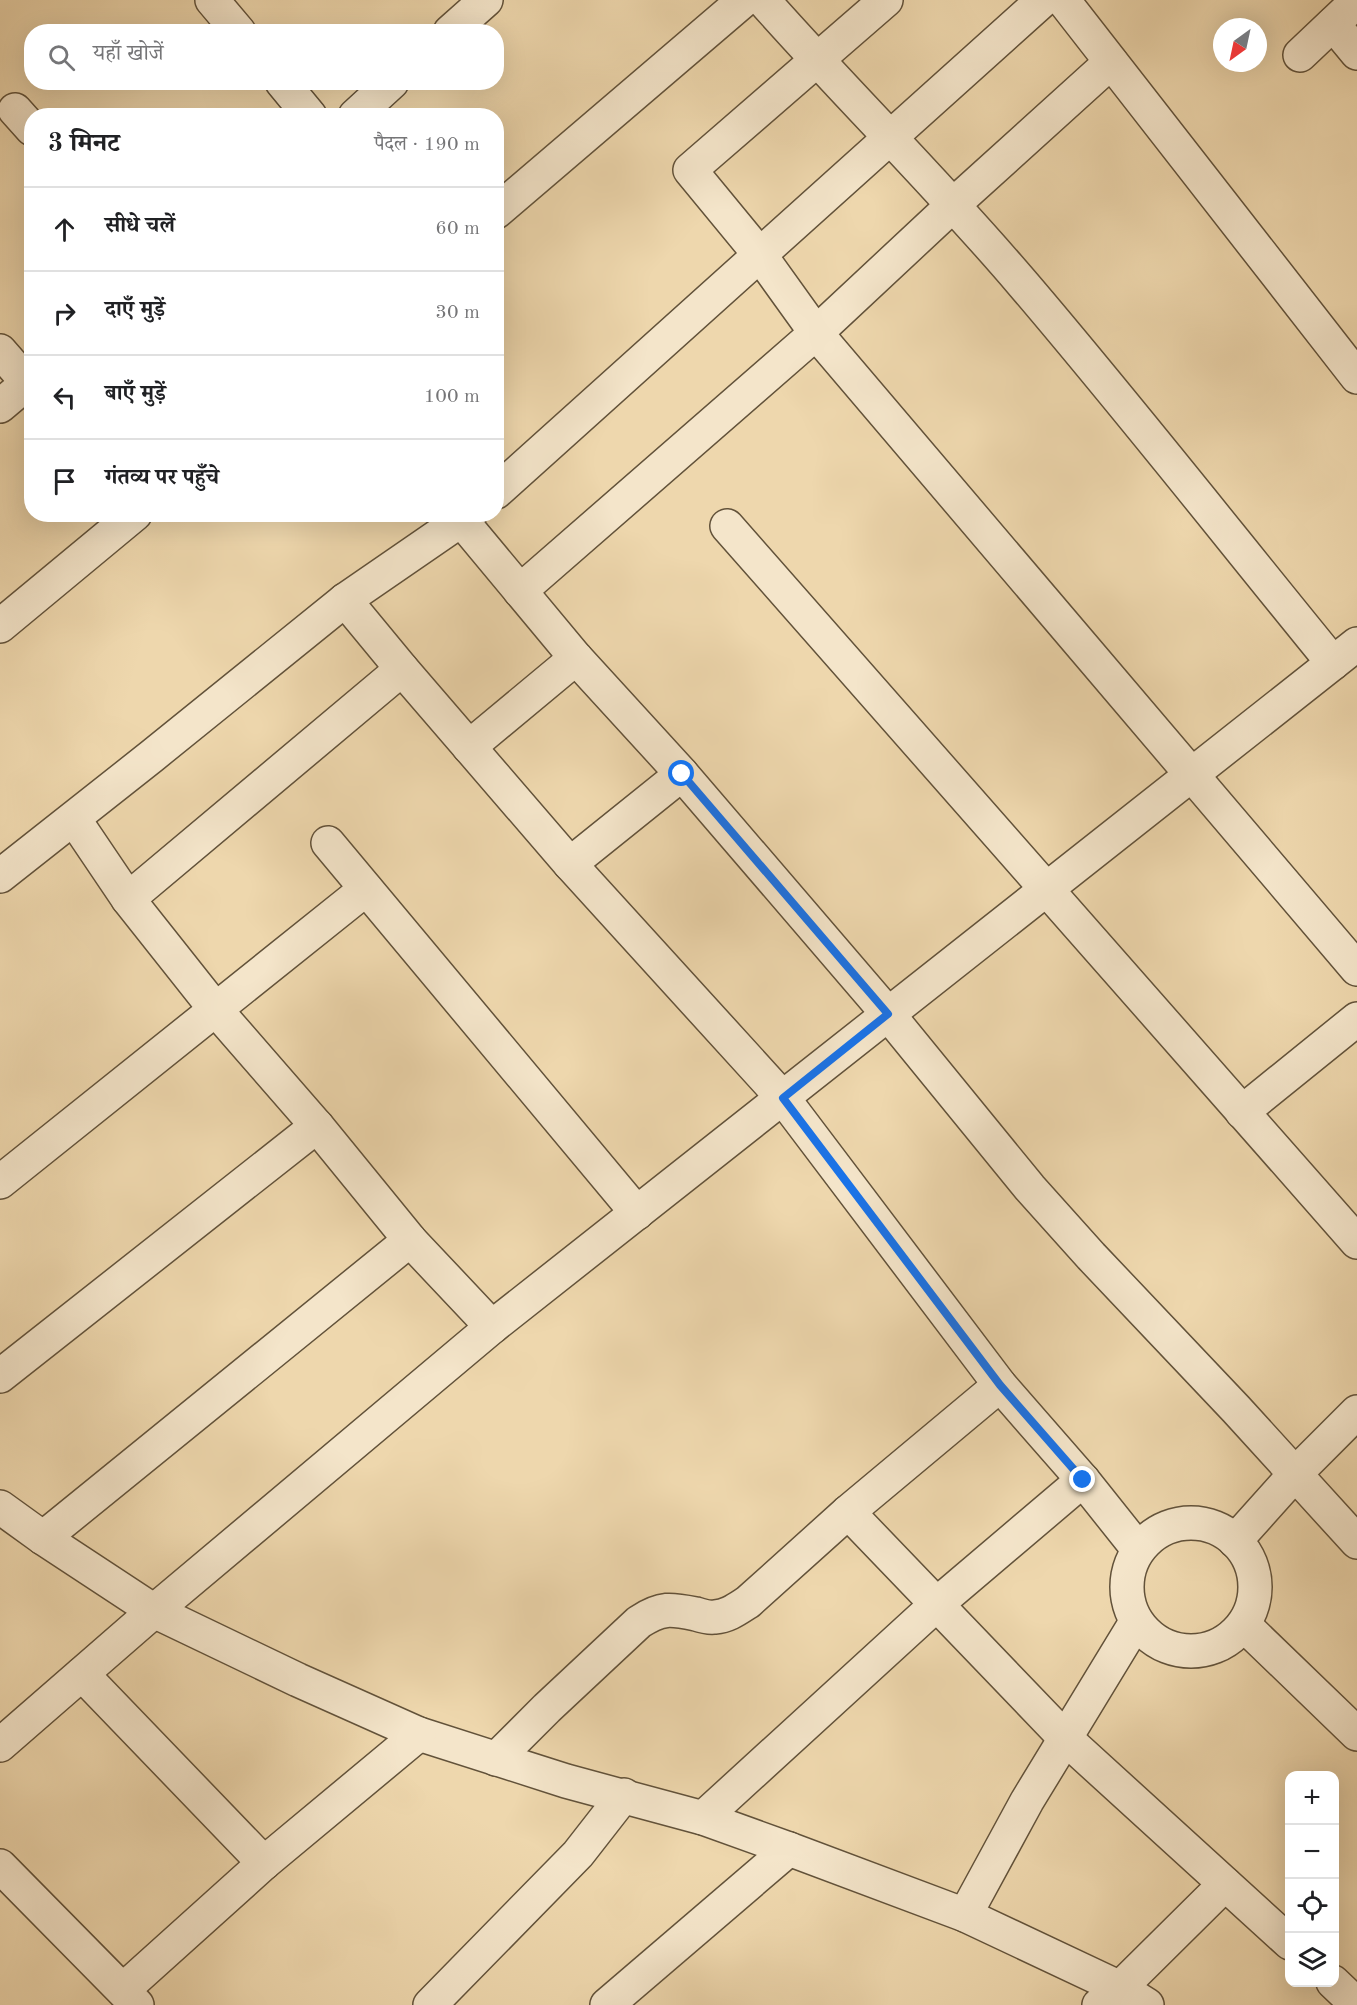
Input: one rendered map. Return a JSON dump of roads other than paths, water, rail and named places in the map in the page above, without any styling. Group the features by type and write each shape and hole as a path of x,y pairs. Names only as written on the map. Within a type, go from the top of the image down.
{"street":[{"path":"212,0 232,24"},
{"path":"459,24 486,0"},
{"path":"504,205 744,0"},
{"path":"0,1744 154,1611 492,1327 1345,654 953,205 815,60 763,0"},
{"path":"886,0 690,170 760,255 816,333 1357,969"},
{"path":"504,485 1043,0"},
{"path":"1063,0 1357,377"},
{"path":"1300,55 1357,2"},
{"path":"1334,24 1357,53"},
{"path":"520,591 816,333 1111,62"},
{"path":"289,90 303,108"},
{"path":"364,108 383,90"},
{"path":"0,351 24,376"},
{"path":"0,406 24,385"},
{"path":"0,626 125,522"},
{"path":"0,876 345,600 460,522"},
{"path":"469,522 520,591 576,658 682,774 888,1014 1090,1257 1357,1542"},
{"path":"727,526 1357,1242"},
{"path":"345,600 570,864 783,1098 1000,1385 1083,1480 1138,1549"},
{"path":"469,747 576,658"},
{"path":"128,899 402,669"},
{"path":"570,864 682,774"},
{"path":"74,819 128,899 216,1010 317,1126 410,1240 492,1327"},
{"path":"328,843 637,1213"},
{"path":"0,1182 366,889"},
{"path":"1242,1112 1357,1019"},
{"path":"0,1376 317,1126"},
{"path":"42,1538 410,1240"},
{"path":"496,1759 639,1622 664,1610 678,1610 712,1618 730,1614 748,1602 848,1512 1000,1385"},
{"path":"1235,1541 1295,1474 1357,1412"},
{"path":"703,1818 937,1604 1083,1480"},
{"path":"0,1507 42,1538 154,1611 298,1680 419,1734 566,1781 703,1818 789,1848 965,1915 1122,1999 1225,1884"},
{"path":"848,1512 1065,1738 1285,1938"},
{"path":"1180,1523 1205,1524 1228,1534 1246,1553 1255,1577 1255,1602 1244,1625 1226,1643 1202,1652 1177,1651 1153,1640 1136,1622 1127,1598 1127,1573 1138,1549 1156,1532 1180,1523"},
{"path":"965,1915 1027,1801 1136,1622"},
{"path":"1244,1625 1357,1734"},
{"path":"82,1674 264,1863"},
{"path":"0,1866 130,1997 264,1863 419,1734"},
{"path":"430,2005 578,1854 624,1795"},
{"path":"607,2005 789,1848"}]}
